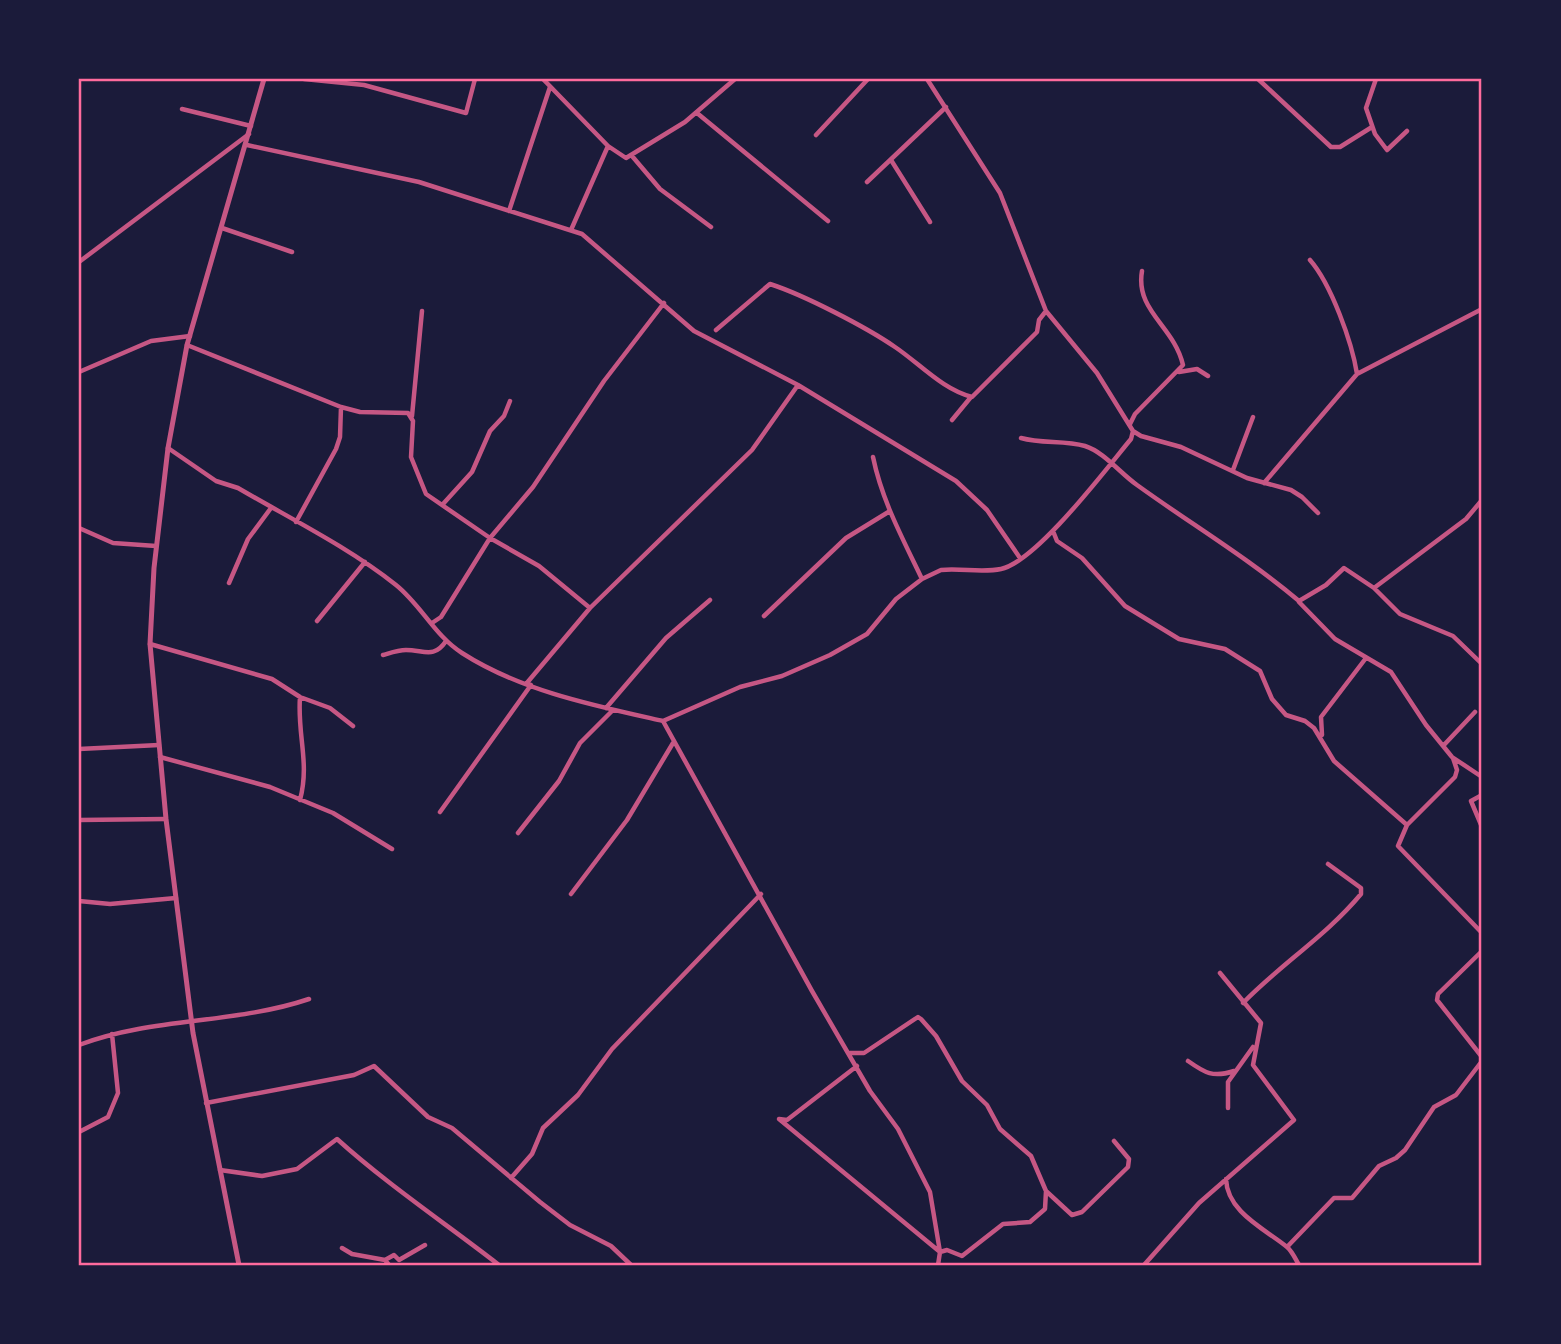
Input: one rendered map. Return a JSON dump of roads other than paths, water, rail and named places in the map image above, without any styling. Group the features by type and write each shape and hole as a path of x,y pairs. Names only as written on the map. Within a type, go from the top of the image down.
{"street":[{"path":"239,1265 205,1103 192,1020 166,819 150,644 156,546 168,447 187,345 264,79"},
{"path":"304,79 364,85 466,113 475,79"},
{"path":"364,85 366,79"},
{"path":"543,79 608,146 626,158 697,113 735,79"},
{"path":"816,135 867,79"},
{"path":"927,79 1010,213 1046,312 1097,373 1133,431 1141,436 1181,447 1198,457 1297,494 1318,513"},
{"path":"1258,79 1331,148 1340,147 1372,127"},
{"path":"1376,79 1366,108 1372,127 1387,150 1407,131"},
{"path":"509,211 550,87"},
{"path":"867,182 946,107"},
{"path":"182,109 252,126"},
{"path":"697,113 828,221"},
{"path":"79,261 250,134"},
{"path":"247,145 419,182 582,234 694,331 798,385 956,481 987,510 1020,558"},
{"path":"570,229 608,146"},
{"path":"632,156 660,190 711,227"},
{"path":"891,160 930,222"},
{"path":"222,228 292,253"},
{"path":"1310,260 1318,270 1345,329 1357,374"},
{"path":"1130,425 1135,414 1183,365 1171,334 1144,302 1142,271"},
{"path":"716,330 770,284 792,291 884,340 941,381 972,397"},
{"path":"432,623 441,617 490,538 533,487 604,381 664,303"},
{"path":"1264,483 1357,374 1482,309"},
{"path":"422,312 412,417 414,467 426,494 443,503 490,538 539,566 590,608"},
{"path":"952,420 1037,332 1039,320 1046,312"},
{"path":"79,372 150,341 190,335"},
{"path":"187,345 214,353 249,371 341,407 360,412 408,413 412,417"},
{"path":"1178,372 1197,369 1208,376"},
{"path":"440,811 529,685 590,608 752,450 798,385"},
{"path":"443,503 472,472 490,431 501,421 510,401"},
{"path":"296,522 336,449 340,438 341,407"},
{"path":"1233,470 1253,417"},
{"path":"168,447 216,481 238,488 365,562 408,595 446,641 475,661 529,685 663,722 740,687 782,676 867,634 896,599 922,579 941,570 999,569 1020,558 1053,531 1131,439 1133,431"},
{"path":"1131,439 1141,436"},
{"path":"1021,438 1038,443 1083,445 1096,451 1110,465 1260,569 1299,601 1335,639 1391,672 1407,692 1426,725 1452,757 1457,769 1455,777 1408,825 1398,846 1482,933"},
{"path":"873,457 877,480 922,579"},
{"path":"1374,588 1466,519 1482,500"},
{"path":"229,583 248,540 271,508"},
{"path":"764,616 846,538 890,511"},
{"path":"79,528 113,542 156,546"},
{"path":"1053,531 1057,541 1082,558 1125,606 1179,639 1206,642 1246,660 1260,671 1272,699 1286,715 1305,721 1323,739 1334,761 1408,825"},
{"path":"317,621 365,562"},
{"path":"1299,601 1326,585 1344,568 1374,588 1409,619 1453,636 1482,664"},
{"path":"606,708 666,638 710,600"},
{"path":"383,655 404,650 432,654 439,651 446,641"},
{"path":"150,644 219,661 272,679 300,697 330,708 353,726"},
{"path":"1323,739 1321,717 1366,657"},
{"path":"300,697 300,740 306,769 300,800"},
{"path":"518,833 559,781 580,743 613,710"},
{"path":"1443,746 1475,712"},
{"path":"663,722 761,894 793,959 898,1129 930,1192 940,1252 938,1265"},
{"path":"570,894 627,820 674,743"},
{"path":"79,749 159,745"},
{"path":"160,757 226,773 334,813 392,849"},
{"path":"1452,757 1482,777"},
{"path":"1482,795 1471,801 1482,827"},
{"path":"79,820 166,819"},
{"path":"1243,1003 1269,976 1315,942 1361,894 1361,888 1353,879 1328,863"},
{"path":"511,1178 532,1154 544,1128 578,1096 612,1049 761,894"},
{"path":"79,901 110,904 176,898"},
{"path":"1287,1247 1334,1198 1352,1198 1379,1166 1405,1150 1434,1107 1456,1095 1482,1059 1437,1000 1438,994 1482,951"},
{"path":"1144,1265 1199,1203 1294,1120 1256,1074 1252,1065 1261,1023 1220,973"},
{"path":"79,1045 112,1034 287,1006 309,999"},
{"path":"850,1053 864,1053 918,1017 921,1019 936,1036 962,1081 987,1105 1000,1129 1031,1156 1046,1191 1072,1214 1082,1212 1128,1167 1129,1159 1114,1141"},
{"path":"79,1132 108,1116 118,1093 112,1034"},
{"path":"1228,1108 1228,1082 1254,1046"},
{"path":"1188,1060 1206,1074 1217,1077 1236,1070"},
{"path":"205,1103 354,1075 374,1066 428,1117 469,1141 570,1225 611,1246 631,1265"},
{"path":"857,1066 787,1120 779,1119 940,1252"},
{"path":"218,1170 262,1175 297,1169 337,1139 365,1165 400,1188 432,1217 470,1240 499,1265"},
{"path":"1226,1179 1226,1191 1247,1218 1287,1247 1299,1265"},
{"path":"940,1252 947,1250 962,1256 1003,1224 1030,1222 1045,1209 1046,1191"},
{"path":"395,1265 425,1245"},
{"path":"342,1248 352,1254 385,1260 394,1255 399,1260"},
{"path":"385,1260 389,1265"}]}
